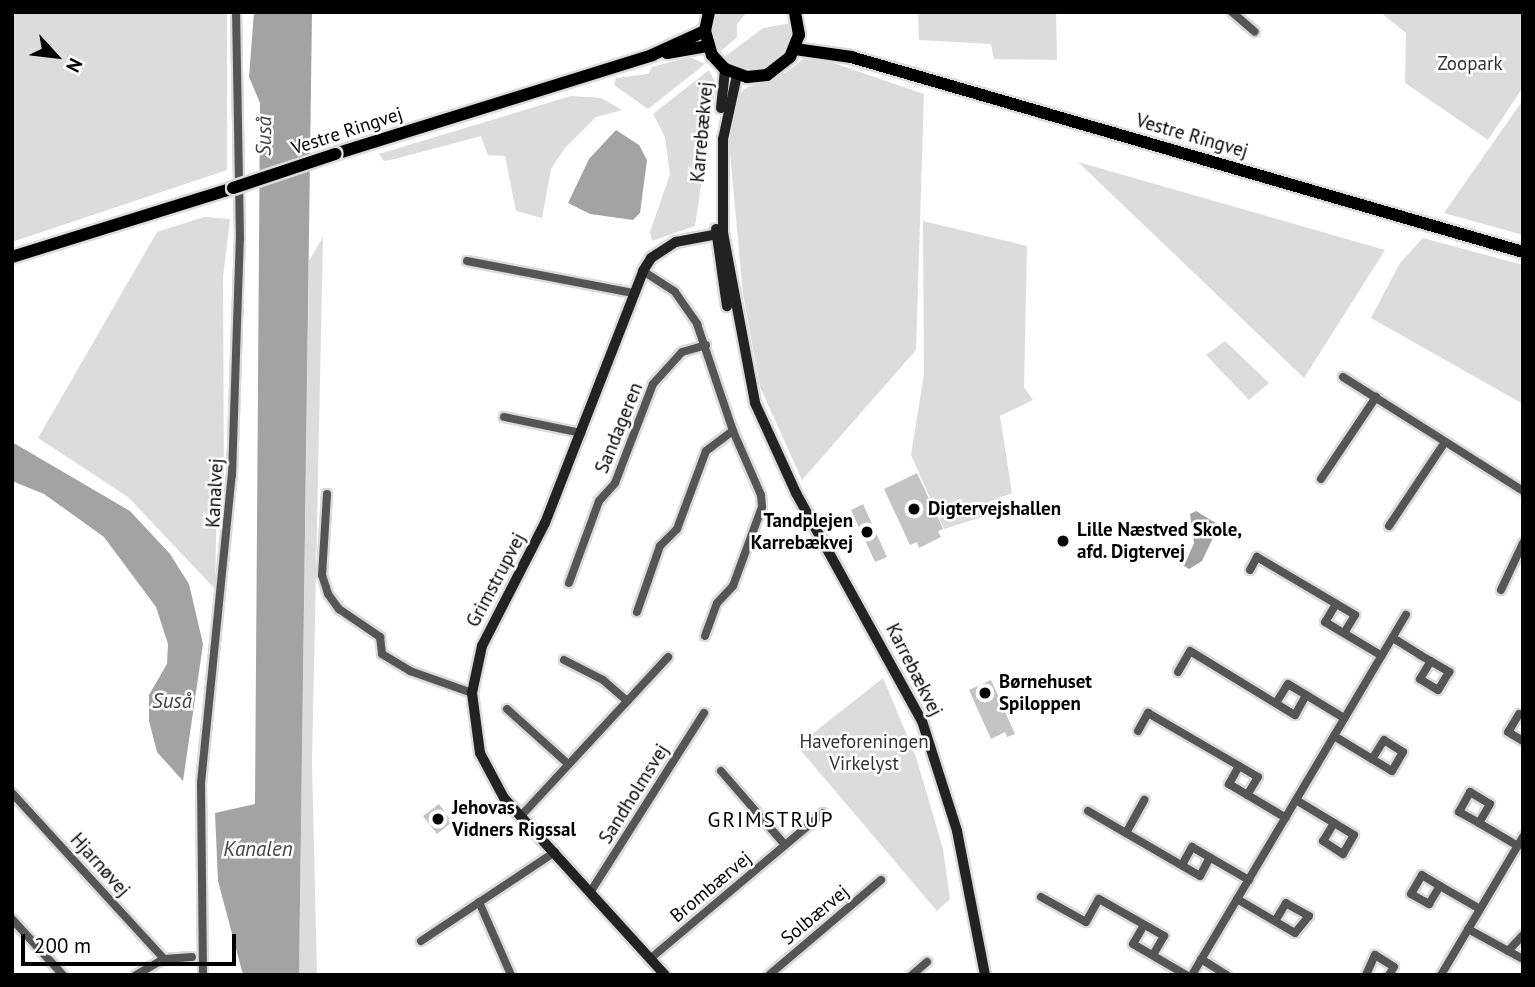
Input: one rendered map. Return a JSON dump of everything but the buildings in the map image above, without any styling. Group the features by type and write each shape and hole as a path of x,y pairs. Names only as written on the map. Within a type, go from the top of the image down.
{"main road":[{"path":"709,12 705,31 708,46 731,72 767,75 795,49 799,34 795,12"},
{"name":"Vestre Ringvej","path":"12,257 652,55 705,31"},
{"name":"Vestre Ringvej","path":"799,34 851,57 1523,251"},
{"name":"Vestre Ringvej","path":"652,55 708,46"},
{"name":"Vestre Ringvej","path":"795,49 851,57"}],"street":[{"name":"Kanalvej","path":"202,975 201,783 232,475 240,239 236,12"},
{"path":"1232,12 1255,32"},
{"name":"Karrebækvej","path":"731,72 719,233 736,347 755,403 796,493 922,722 957,831 985,975"},
{"name":"Karrebækvej","path":"719,233 755,403"},
{"name":"Grimstrupvej","path":"665,975 591,891 520,817 480,753 472,693 482,646 545,523 643,271 662,249 719,233"},
{"path":"467,261 633,293"},
{"path":"643,271 682,300 706,345 733,431 762,507 733,586 717,603 705,636"},
{"name":"Sandageren","path":"569,583 599,501 615,483 653,384 682,352 706,345"},
{"path":"1343,377 1523,491"},
{"path":"1321,479 1376,397"},
{"path":"504,417 581,433"},
{"path":"637,612 660,546 677,529 706,451 733,431"},
{"path":"1389,526 1446,442"},
{"path":"327,494 322,575 328,594 339,609 380,637 382,654 410,671 472,693"},
{"path":"1501,590 1523,543"},
{"path":"1250,570 1258,557 1355,615 1345,633"},
{"path":"1336,604 1325,622 1382,656"},
{"path":"1192,975 1406,615"},
{"path":"1392,638 1431,661"},
{"path":"1178,672 1190,651 1295,715 1306,695"},
{"path":"520,817 668,657"},
{"path":"564,660 603,680 627,701"},
{"path":"1276,703 1288,684 1345,718"},
{"path":"507,709 568,764"},
{"name":"Sandholmsvej","path":"591,891 704,713"},
{"path":"1138,732 1149,713 1258,777 1247,795"},
{"path":"1523,716 1519,714 1508,732 1523,741"},
{"path":"1334,736 1372,759"},
{"path":"1239,766 1228,784 1286,818"},
{"path":"721,771 785,845"},
{"name":"Hjarnøvej","path":"12,793 164,958"},
{"path":"1126,833 1144,800"},
{"path":"1296,800 1334,823"},
{"path":"1088,811 1200,876 1210,857"},
{"name":"Brombærvej","path":"651,958 823,813"},
{"path":"1479,823 1518,846"},
{"path":"1441,975 1523,837"},
{"path":"1182,865 1192,847 1249,880"},
{"path":"421,941 555,852"},
{"name":"Solbærvej","path":"769,975 881,880"},
{"path":"1440,886 1480,909"},
{"path":"1041,897 1086,922 1099,899 1164,936 1153,955"},
{"path":"1237,899 1275,921"},
{"path":"479,902 511,975"},
{"path":"12,919 63,975"},
{"path":"1144,925 1133,944 1186,975"},
{"path":"1468,929 1523,959"},
{"path":"1507,951 1523,935"},
{"path":"1366,975 1375,955 1394,967 1389,975"},
{"path":"136,975 164,958 192,957"},
{"path":"1201,960 1227,975"},
{"path":"912,975 927,962"}],"green space":[{"path":"12,12 227,12 227,170 12,242"},
{"path":"716,12 747,12 737,24 737,37 719,53 712,34"},
{"path":"918,12 1056,12 1057,60 994,59 991,44 919,40"},
{"name":"Zoopark","path":"1380,12 1523,12 1523,87 1488,140 1405,83 1406,33"},
{"path":"791,23 788,51 767,68 747,71 723,58 763,28"},
{"path":"690,57 705,64 648,109 614,85 616,78 648,74 652,67"},
{"path":"816,57 924,94 916,350 802,480 760,387 743,295 729,142 734,104 744,89 787,72 803,59"},
{"path":"709,70 716,84 695,226 652,241 650,232 670,174 665,137 653,114"},
{"path":"571,96 601,98 622,110 596,117 564,149 551,169 542,218 516,211 505,156 488,155 481,136 384,161 379,154"},
{"path":"1523,100 1523,235 1444,213"},
{"path":"1078,162 1385,250 1304,378"},
{"path":"204,217 230,219 223,277 224,492 217,492 215,589 128,497 38,438 157,232"},
{"path":"923,221 1027,246 1024,387 1033,400 1000,416 1012,493 986,503 982,517 944,529 911,455 924,374"},
{"path":"323,237 312,763 317,975 299,975 309,261"},
{"path":"1423,238 1523,265 1523,404 1371,318 1400,263"},
{"path":"1225,341 1269,383 1249,400 1206,355"},
{"name":"Haveforeningen Virkelyst","path":"883,678 916,757 943,849 950,899 937,911 797,746"}],"water":[{"name":"Kanalen","path":"254,12 312,12 299,975 243,975 218,881 215,813 255,804 260,103 249,77"},
{"path":"616,130 639,145 647,160 640,213 633,220 590,214 568,203 589,159"},
{"name":"Suså","path":"12,442 130,511 170,554 189,584 203,644 183,781 157,752 149,721 149,695 167,664 168,644 156,607 104,537 44,494 12,481"},
{"path":"1196,511 1219,525 1202,561 1189,569 1184,566 1194,543 1190,514"}],"place":[{"name":"Digtervejshallen","path":"914,509"},
{"name":"Tandplejen Karrebækvej","path":"867,532"},
{"name":"Lille Næstved Skole, afd. Digtervej","path":"1063,541"},
{"name":"Børnehuset Spiloppen","path":"985,693"},
{"name":"Jehovas Vidners Rigssal","path":"438,819"}],"district":[{"name":"GRIMSTRUP","path":"771,820"}]}
